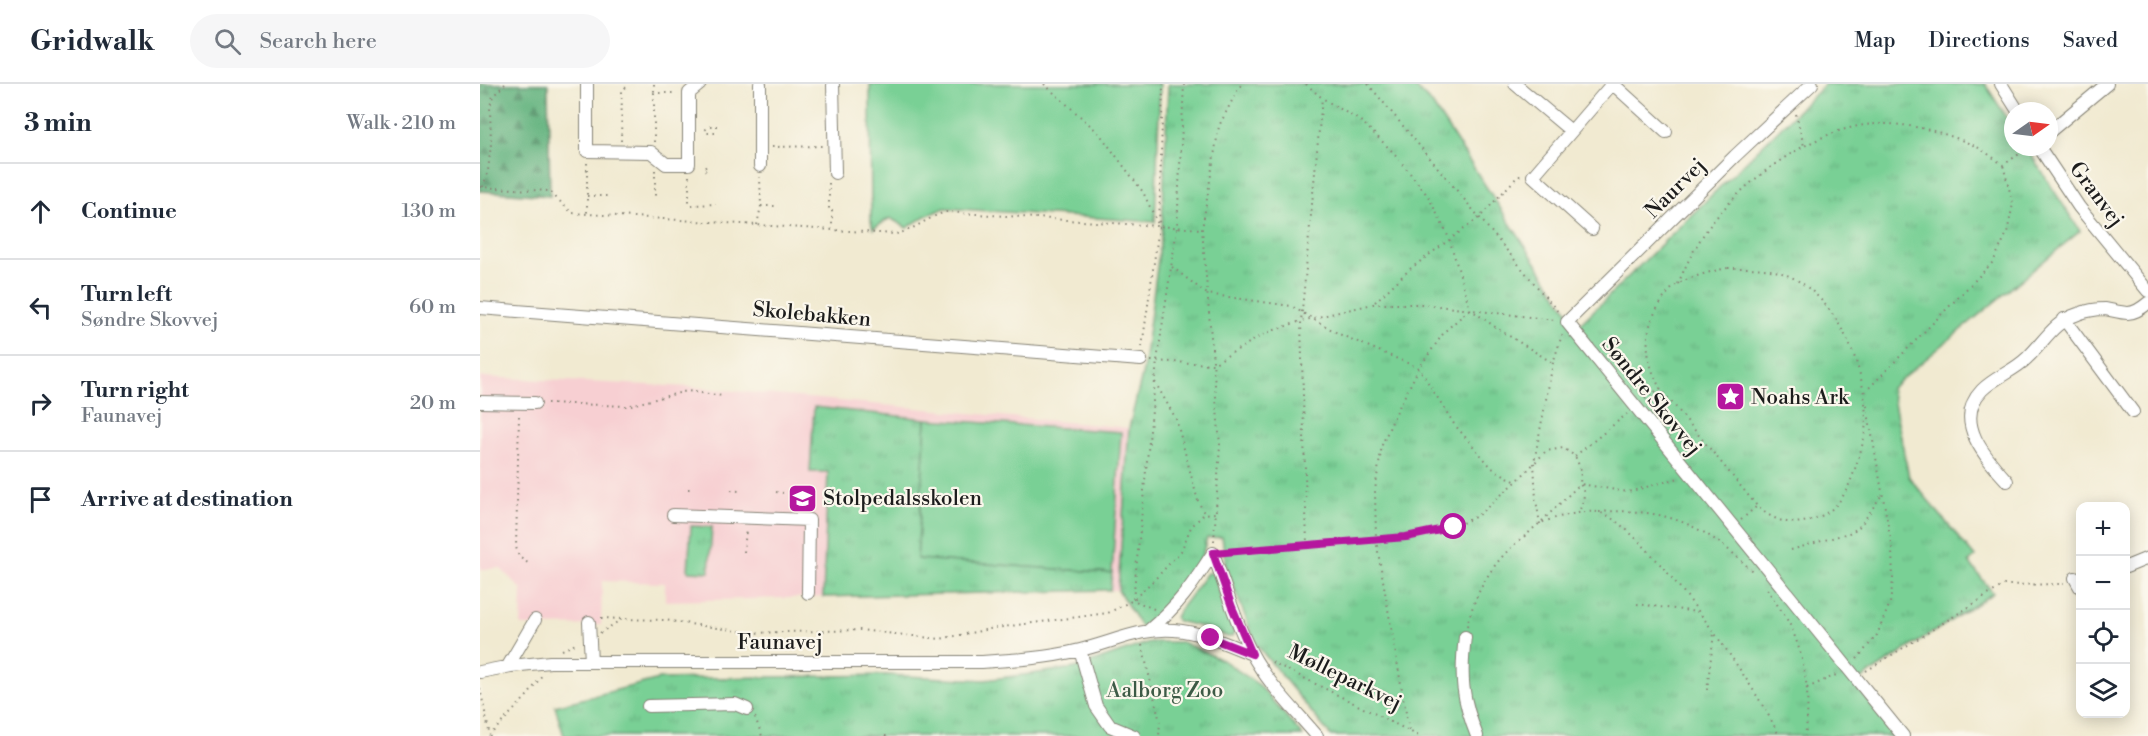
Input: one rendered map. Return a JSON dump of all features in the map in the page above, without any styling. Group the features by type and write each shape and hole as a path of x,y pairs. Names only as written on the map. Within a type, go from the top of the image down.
{"street":[{"path":"586,84 587,151 651,152 666,164 689,164 689,93 700,84"},
{"path":"760,84 760,166"},
{"path":"832,177 833,84"},
{"path":"1515,84 1571,131"},
{"path":"1592,229 1533,176 1613,84 1666,132"},
{"name":"Naurvej","path":"1567,322 1812,84"},
{"path":"2001,84 2012,102"},
{"path":"2058,125 2107,84"},
{"name":"Granvej","path":"2045,156 2079,207 2148,291"},
{"path":"2007,481 1984,456 1974,436 1970,418 1974,402 1982,390 2027,359 2048,332 2064,319 2103,309 2128,313 2137,311 2148,303"},
{"name":"Skolebakken","path":"480,308 1141,360"},
{"path":"2064,319 2133,412"},
{"name":"Søndre Skovvej","path":"1567,322 1903,736"},
{"path":"480,402 535,403"},
{"path":"673,515 809,520 807,593"},
{"path":"1213,553 1252,654 1317,736"},
{"name":"Faunavej","path":"1143,632 1168,614 1193,585 1213,553"},
{"path":"2130,565 2148,558"},
{"path":"508,666 535,620"},
{"path":"589,622 591,662"},
{"name":"Faunavej","path":"480,672 508,666 550,662 981,663 1028,659 1080,650 1143,632 1173,630 1211,638 1252,654"},
{"path":"1465,637 1462,690 1477,736"},
{"path":"1080,650 1096,706 1110,726 1134,736"},
{"path":"648,706 735,704 747,709"}],"path":[{"path":"505,84 493,96 490,105 491,152 482,187 549,190 572,213 895,234 908,232 934,215 946,212 1202,229"},
{"path":"621,152 622,91 629,84"},
{"path":"654,84 658,158 655,169 655,198"},
{"path":"1044,84 1099,133 1143,192 1159,227"},
{"path":"1163,84 1159,227 1141,360 1213,364 1266,333 1301,321 1373,304 1421,304 1567,322"},
{"path":"1133,600 1157,361 1177,228 1184,84"},
{"path":"1242,84 1219,126 1202,229 1220,445 1213,553 1406,537 1454,527 1477,516 1516,482 1546,451 1563,448 1575,456 1581,470 1580,484 1584,490 1584,497 1579,513"},
{"path":"1306,84 1322,98 1362,122 1394,153 1428,196 1449,238 1470,309 1553,363"},
{"path":"1368,84 1567,322"},
{"path":"654,93 689,93"},
{"path":"1307,546 1301,321 1322,98"},
{"path":"1793,102 1804,146"},
{"path":"1678,284 1689,258 1723,210 1783,158 1804,146 1853,127 1896,125 1935,132 1977,147 2003,165 2013,204 2007,233 1993,262 1864,392 1865,431 1848,490 1836,507 1817,519 1801,522 1776,519 1757,506 1660,388 1652,372 1647,353 1648,334 1655,311 1667,292 1678,284 1728,268 1766,269 1785,274 1808,286 1829,309 1845,333 1864,392 1892,548 1893,580 1890,603 1877,635 1851,674"},
{"path":"715,133 707,133 705,130 710,126 717,126"},
{"path":"760,147 834,146"},
{"path":"587,151 587,214"},
{"path":"2003,165 2016,156"},
{"path":"689,164 689,202 716,204"},
{"path":"706,171 703,169 709,164"},
{"path":"757,225 761,206 760,166"},
{"path":"1373,304 1410,268 1480,217 1518,176 1533,176"},
{"path":"832,177 829,210 832,212 832,230"},
{"path":"587,196 608,196"},
{"path":"761,206 779,206"},
{"path":"1171,266 1207,294 1292,306 1339,334 1419,368 1454,424 1492,468 1516,482"},
{"path":"1409,730 1376,540 1375,490 1382,445 1419,368 1445,331 1470,309"},
{"path":"1540,524 1534,462 1553,363 1567,322"},
{"path":"1155,382 1176,419 1198,501 1204,514"},
{"path":"1636,407 1660,388"},
{"path":"535,403 627,406 687,391 723,396"},
{"path":"519,402 516,547 519,557 531,565"},
{"path":"1575,456 1619,421"},
{"path":"1580,484 1628,492 1690,475"},
{"path":"1465,637 1470,614 1480,588 1494,565 1511,546 1540,524 1580,484"},
{"path":"688,489 693,489"},
{"path":"731,490 739,491"},
{"path":"776,492 783,492"},
{"path":"1791,550 1798,546 1852,532 1862,525 1882,495"},
{"path":"1732,527 1757,506"},
{"path":"1540,524 1579,513 1623,510 1650,512 1677,519 1702,531 1730,549 1753,572"},
{"path":"1598,512 1618,521 1653,556 1714,633 1763,703 1779,736"},
{"path":"589,622 598,618 664,620 750,633 860,630 940,639 995,628 1108,613 1133,600 1181,551 1191,527 1204,514 1215,513"},
{"path":"744,552 747,518"},
{"path":"1807,688 1851,674 2004,585 2076,583"},
{"path":"1766,588 1789,623 1802,656 1807,688 1805,736"},
{"path":"1133,600 1168,614"},
{"path":"1637,604 1697,612"},
{"path":"490,736 529,694 558,651 606,630 622,619"},
{"path":"1143,632 1160,722 1159,736"},
{"path":"1707,690 1714,633"},
{"name":"Mølleparkvej","path":"1252,654 1419,736"},
{"path":"480,688 490,736"},
{"path":"747,709 755,716 762,736"}],"shaded area":[{"name":"Stolpedalsskolen","path":"480,377 692,387 1129,428 1118,590 665,601 665,583 602,581 601,625 521,626 522,590 500,568 480,570"}],"green space":[{"path":"480,84 548,84 550,196 480,191"},
{"path":"870,84 1160,84 1155,222 945,208 925,216 907,228 890,218 873,229 871,221"},
{"path":"1168,84 1412,84 1432,104 1579,325 1825,84 1985,84 2004,113 2004,156 2032,156 2080,231 1891,388 1909,477 1975,557 1969,562 1993,593 1854,684 1898,736 1331,736 1256,644 1226,567 1222,537 1207,538 1198,565 1183,588 1141,627 1118,590 1129,428 1143,371 1162,230"},
{"path":"814,407 926,419 917,559 1112,573 1110,590 823,597 828,472 810,472"},
{"path":"926,419 1121,432 1112,573 917,559"},
{"path":"691,526 712,527 709,572 688,571"},
{"path":"1207,573 1215,576 1222,602 1234,631 1233,636 1228,637 1207,628 1177,621 1175,618"},
{"name":"Aalborg Zoo","path":"1150,642 1182,642 1224,661 1259,685 1303,736 564,736 555,706 659,679 886,675 985,680 1075,668"}],"place":[{"name":"Noahs Ark","path":"1730,397"},
{"name":"Stolpedalsskolen","path":"802,498"}],"route":[{"path":"1211,638 1252,654 1213,553 1406,537 1454,527"}]}
